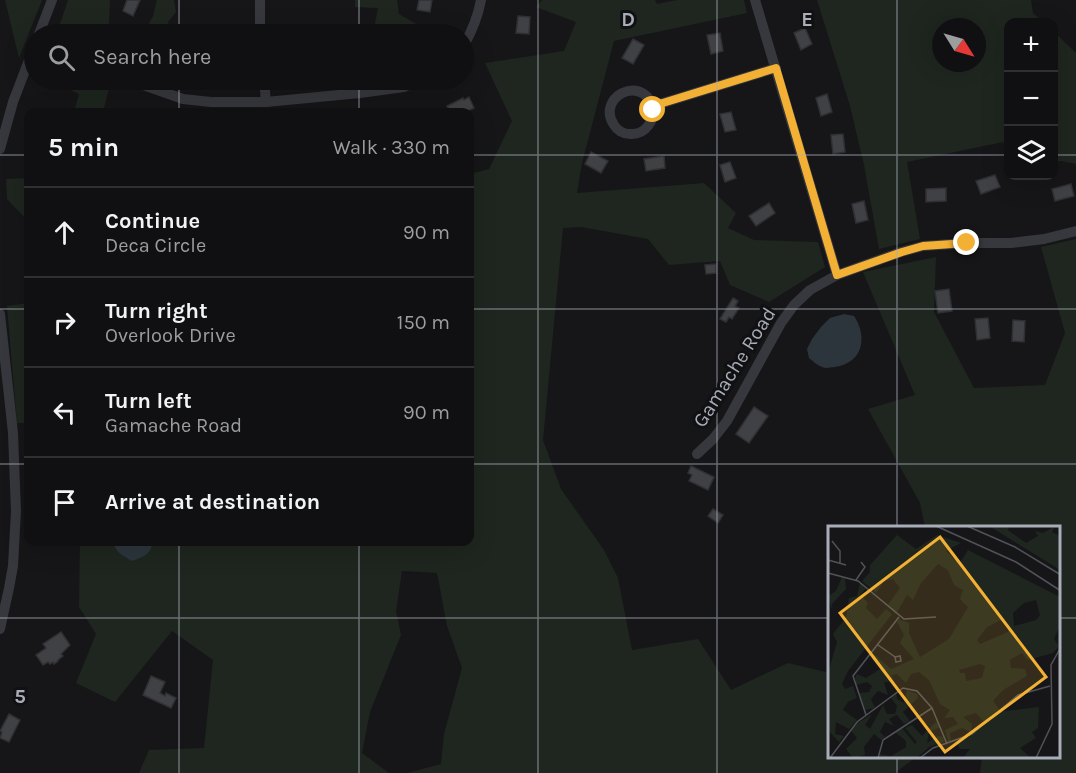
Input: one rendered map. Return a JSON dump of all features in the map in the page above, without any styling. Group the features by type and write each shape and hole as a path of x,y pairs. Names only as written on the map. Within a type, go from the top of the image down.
{"street":[{"path":"43,24 52,0"},
{"path":"260,0 260,24"},
{"path":"474,24 481,0"},
{"path":"755,0 837,275"},
{"path":"653,106 776,68"},
{"path":"0,148 24,73"},
{"path":"157,90 183,99 211,102 266,102 388,90"},
{"path":"265,90 266,102"},
{"path":"634,90 642,93 649,98 653,106 651,123 638,133 621,132 610,119 612,102 625,91 634,90"},
{"name":"Gamache Road","path":"697,454 727,421 781,323 794,305 810,290 837,275 923,246 1011,243 1044,239 1076,231"},
{"path":"0,314 13,433 16,511 13,566 0,629"}],"shaded area":[{"path":"5,0 42,0 32,24 24,24 24,45 19,58"},
{"path":"68,0 110,0 108,24 60,24"},
{"path":"157,0 174,0 176,12 169,24 149,24"},
{"path":"355,0 397,0 399,14 416,24 375,24 378,8 355,7"},
{"path":"542,0 655,0 657,4 677,0 744,0 747,13 614,41 582,163 577,193 704,183 736,213 728,228 754,240 818,242 825,267 769,302 730,285 720,261 669,265 648,239 581,227 563,228 543,440 561,489 604,550 618,578 632,650 698,639 731,690 788,663 828,673 828,758 915,758 895,773 407,773 441,764 444,734 462,668 447,626 437,573 402,571 396,611 401,635 370,712 362,753 389,773 139,773 149,750 204,748 213,660 172,631 115,702 76,683 96,634 79,607 80,546 474,546 474,173 489,169 512,121 485,63 564,51 576,22 536,7"},
{"path":"817,0 1031,0 1033,13 1039,18 1004,18 1004,144 1003,142 907,162 920,239 879,249 864,165 850,106"},
{"path":"1058,36 1076,53 1076,164 1058,162"},
{"path":"70,90 108,90 104,108 75,108 79,94"},
{"path":"24,178 24,217 7,199 6,179"},
{"path":"1076,239 1076,773 980,773 982,758 1061,758 1061,526 925,526 920,503 868,409 915,395 863,272 936,257 934,312 974,388 1045,385 1065,333 1041,247"},
{"path":"24,304 24,423 17,423 7,306"},
{"path":"844,314 854,316 861,332 862,340 857,355 844,365 821,367 809,358 807,349 812,339 830,318"},
{"path":"115,546 152,546 149,552 132,561"}],"building":[{"path":"127,0 140,0 133,16 123,11"},
{"path":"419,0 432,0 430,12 417,10"},
{"path":"518,16 530,17 529,34 516,33"},
{"path":"805,28 812,44 801,50 794,33"},
{"path":"720,33 723,51 711,54 707,35"},
{"path":"633,39 644,45 633,64 622,58"},
{"path":"827,94 832,112 821,116 816,98"},
{"path":"469,97 474,108 448,108 447,106 463,98 464,100"},
{"path":"731,112 736,130 725,132 720,114"},
{"path":"843,134 845,152 833,154 831,135"},
{"path":"591,152 608,161 601,173 585,164"},
{"path":"664,156 665,168 646,171 644,159"},
{"path":"730,162 736,178 725,182 720,165"},
{"path":"995,175 1000,187 981,194 976,181"},
{"path":"1071,184 1074,196 1055,201 1052,189"},
{"path":"946,188 946,201 926,202 926,189"},
{"path":"864,201 868,220 856,223 852,204"},
{"path":"769,203 775,213 756,226 749,216"},
{"path":"716,264 716,273 706,274 705,265"},
{"path":"949,289 952,311 938,313 935,291"},
{"path":"733,298 738,301 735,306 739,308 732,319 729,317 726,322 720,319"},
{"path":"988,318 990,338 977,340 975,319"},
{"path":"1013,320 1025,321 1024,342 1012,341"},
{"path":"754,407 768,416 749,443 736,434"},
{"path":"691,466 714,477 708,490 689,481 692,475 688,473"},
{"path":"713,509 723,515 718,523 708,516"},
{"path":"61,632 70,645 54,664 48,662 43,665 36,655 46,648 43,644"},
{"path":"151,676 165,682 160,693 176,698 171,708 143,695"},
{"path":"9,714 20,720 9,742 0,738 2,732 0,731"}],"route":[{"path":"653,110 653,106 776,68 837,275 923,246 967,243"}]}
